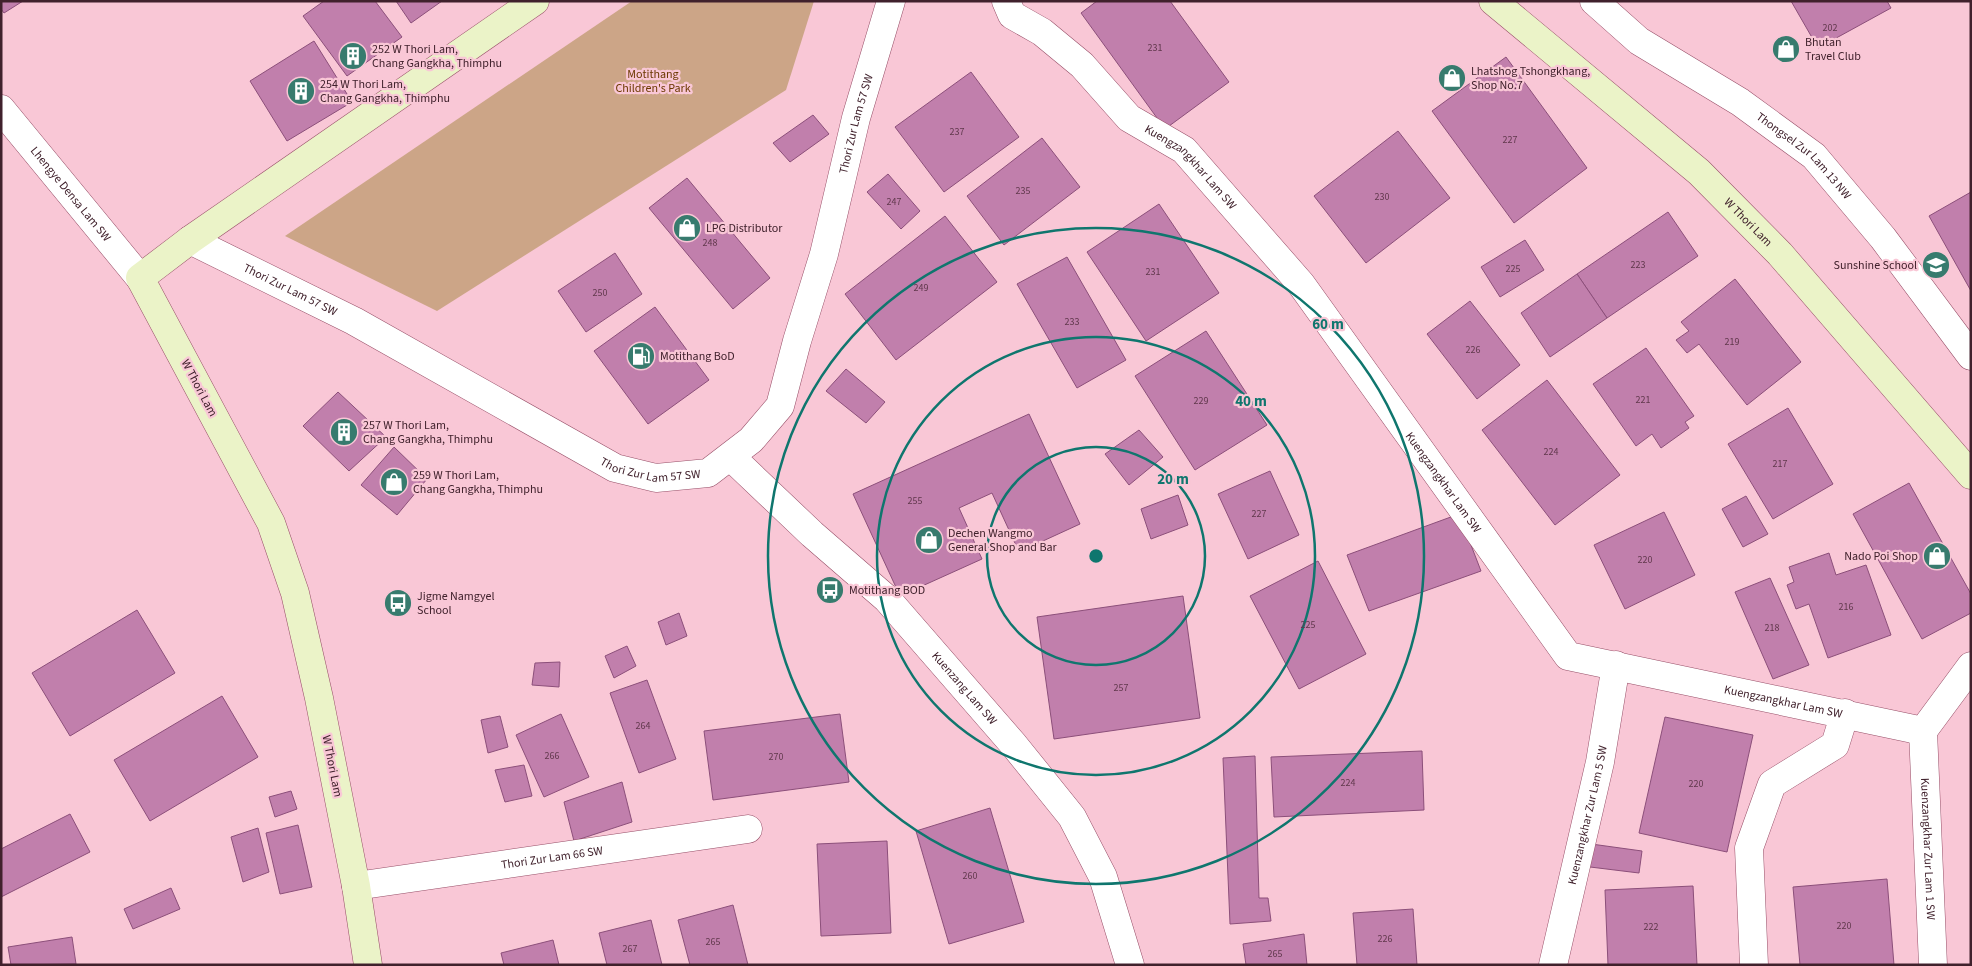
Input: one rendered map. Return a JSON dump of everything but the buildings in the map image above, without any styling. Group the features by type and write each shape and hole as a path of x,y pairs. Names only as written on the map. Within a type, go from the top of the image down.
{"main road":[{"path":"140,278 190,240 535,1"},
{"name":"W Thori Lam","path":"1493,1 1699,172 1780,254 1971,475"},
{"name":"W Thori Lam","path":"140,278 274,532 297,603 319,698 356,886 368,965"}],"street":[{"name":"Thori Zur Lam 57 SW","path":"190,240 354,321 615,468 656,478 708,474 751,440 780,406 797,341 824,254 856,118 891,1"},
{"name":"Kuengzangkhar Lam SW","path":"1006,1 1012,15 1042,32 1082,65 1129,118 1184,150 1301,284 1568,656 1924,731"},
{"name":"Thongsel Zur Lam 13 NW","path":"1594,1 1639,41 1740,102 1814,156 1883,238 1971,356"},
{"name":"Lhengye Densa Lam SW","path":"1,109 140,278"},
{"name":"Kuenzang Lam SW","path":"731,457 812,534 887,599 1014,745 1072,817 1103,877 1130,965"},
{"name":"Kuenzangkhar Zur Lam 5 SW","path":"1553,965 1600,762 1616,665"},
{"path":"1924,731 1971,666"},
{"path":"1754,965 1749,848 1772,784 1835,745 1845,713"},
{"name":"Kuenzangkhar Zur Lam 1 SW","path":"1924,731 1934,965"},
{"name":"Thori Zur Lam 66 SW","path":"356,886 748,829"}],"green space":[{"name":"Motithang Children's Park","path":"632,1 814,1 786,90 437,311 285,236"}],"place":[{"name":"Bhutan Travel Club","path":"1786,49"},
{"name":"252 W Thori Lam, Chang Gangkha, Thimphu","path":"353,56"},
{"name":"Lhatshog Tshongkhang, Shop No.7","path":"1452,78"},
{"name":"254 W Thori Lam, Chang Gangkha, Thimphu","path":"301,91"},
{"name":"LPG Distributor","path":"687,228"},
{"name":"Sunshine School","path":"1936,265"},
{"name":"Motithang BoD","path":"641,356"},
{"name":"257 W Thori Lam, Chang Gangkha, Thimphu","path":"344,432"},
{"name":"259 W Thori Lam, Chang Gangkha, Thimphu","path":"394,482"},
{"name":"Dechen Wangmo General Shop and Bar","path":"929,540"},
{"name":"Nado Poi Shop","path":"1937,556"},
{"name":"Motithang BOD","path":"830,590"},
{"name":"Jigme Namgyel School","path":"398,603"}]}
